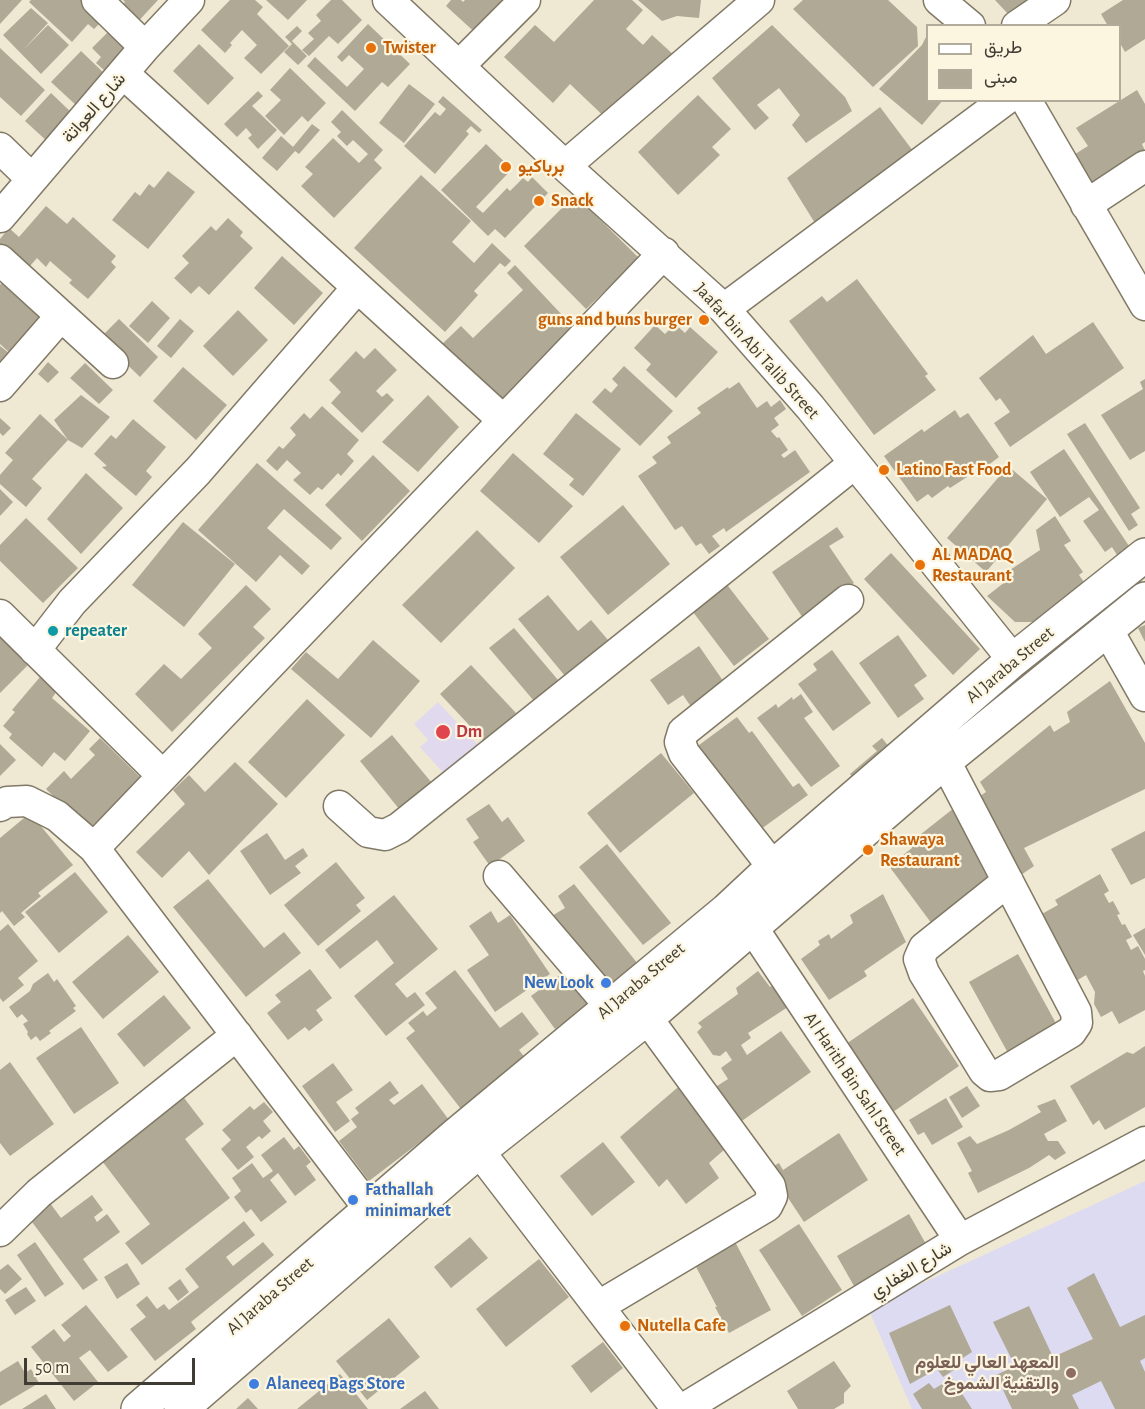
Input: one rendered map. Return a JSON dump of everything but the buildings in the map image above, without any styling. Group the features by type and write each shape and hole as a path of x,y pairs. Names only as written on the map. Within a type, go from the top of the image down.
{"main road":[{"name":"Al Jaraba Street","path":"181,1409 479,1151 507,1111 610,1006 726,910 1013,660 1145,555"},
{"name":"Al Jaraba Street","path":"138,1409 370,1210 507,1111 646,1018 945,761 1145,599"}],"street":[{"path":"97,0 145,47"},
{"name":"شارع العواتة","path":"0,217 145,47 189,0"},
{"name":"Jaafar bin Abi Talib Street","path":"387,0 565,166 724,309 810,407 1013,660"},
{"path":"459,66 525,0"},
{"path":"565,166 759,0"},
{"path":"939,0 968,24"},
{"path":"1020,24 1055,0"},
{"path":"123,74 502,420"},
{"path":"724,309 1002,102"},
{"path":"1027,102 1145,305"},
{"path":"0,148 32,179"},
{"path":"1086,205 1145,166"},
{"path":"94,848 664,253"},
{"path":"0,260 113,363"},
{"path":"35,650 72,602 198,471 357,288"},
{"path":"0,386 61,316"},
{"path":"339,806 368,832 385,836 399,828 855,463"},
{"path":"773,867 684,753 680,742 683,732 848,600"},
{"path":"0,615 163,776"},
{"path":"1107,629 1145,696"},
{"path":"945,761 1008,881 1076,1012 1077,1023 1071,1032 999,1075 990,1076 984,1071 924,973 919,959 924,948 1008,881"},
{"path":"0,806 7,802 27,801 57,816 94,848 370,1210"},
{"path":"499,876 610,1006"},
{"name":"Al Harith Bin Sahl Street","path":"752,927 960,1240"},
{"path":"599,1306 767,1206 772,1196 770,1186 646,1018"},
{"path":"0,1232 39,1193 237,1035"},
{"name":"شارع الغفاري","path":"683,1409 960,1240 1145,1142"},
{"path":"479,1151 677,1409"}],"shaded area":[{"name":"Dm","path":"438,702 480,747 447,777 420,747 428,740 414,724"},
{"path":"1145,1181 1145,1409 912,1409 868,1308"}],"place":[{"name":"Twister","path":"371,48"},
{"name":"برباكيو","path":"506,167"},
{"name":"Snack","path":"539,201"},
{"name":"guns and buns burger","path":"704,320"},
{"name":"Latino Fast Food","path":"884,470"},
{"name":"AL MADAQ Restaurant","path":"920,565"},
{"name":"repeater","path":"53,631"},
{"name":"Dm","path":"443,732"},
{"name":"Shawaya Restaurant","path":"868,850"},
{"name":"New Look","path":"606,983"},
{"name":"Fathallah minimarket","path":"353,1200"},
{"name":"Nutella Cafe","path":"625,1326"},
{"name":"المعهد العالي للعلوم والتقنية الشموخ","path":"1071,1373"},
{"name":"Alaneeq Bags Store","path":"254,1384"}]}
